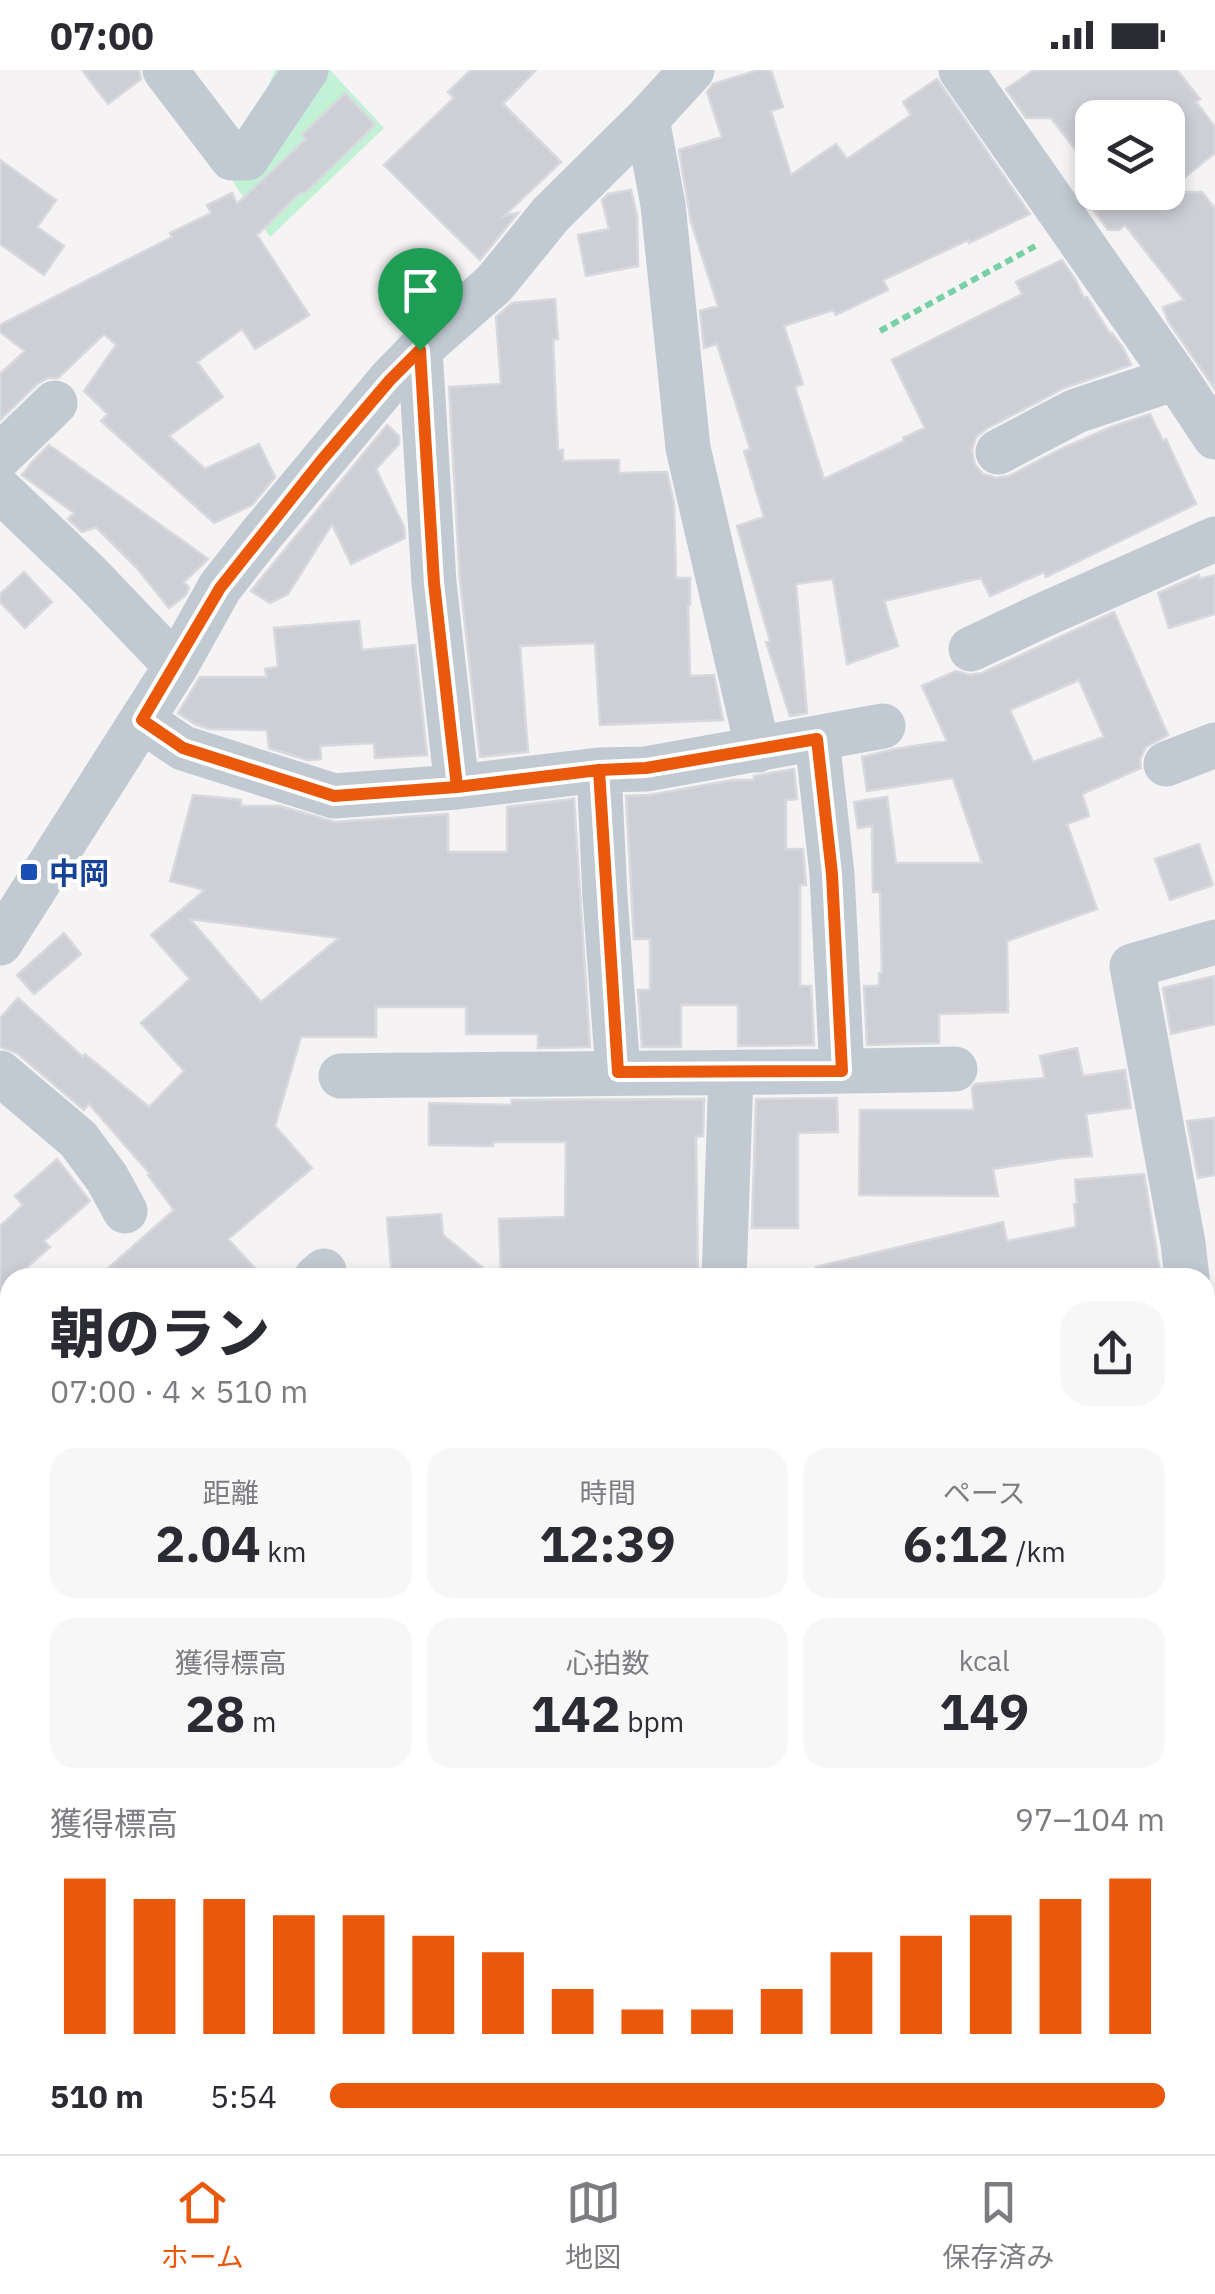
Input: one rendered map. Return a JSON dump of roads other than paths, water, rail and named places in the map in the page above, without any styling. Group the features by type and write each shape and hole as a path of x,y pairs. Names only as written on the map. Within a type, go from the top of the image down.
{"street":[{"path":"165,70 232,158 247,158 306,70"},
{"path":"961,70 1215,438"},
{"path":"0,943 176,666 220,588 240,562 390,380 494,284 551,214 647,119 685,72"},
{"path":"647,119 663,205 688,448 758,750"},
{"path":"420,350 434,583 457,787"},
{"path":"998,452 1076,411 1176,378"},
{"path":"0,456 54,404"},
{"path":"0,490 176,666"},
{"path":"971,649 1215,540"},
{"path":"142,720 183,748 334,796 646,768 883,726"},
{"path":"817,739 832,874 842,1071"},
{"path":"1166,764 1215,745"},
{"path":"599,770 618,1072"},
{"path":"1195,1253 1132,966 1215,942"},
{"path":"341,1076 731,1074 955,1068"},
{"path":"0,1073 78,1140 107,1178 125,1211"},
{"path":"724,1268 731,1074"}],"place":[{"name":"中岡","path":"29,872"}]}
